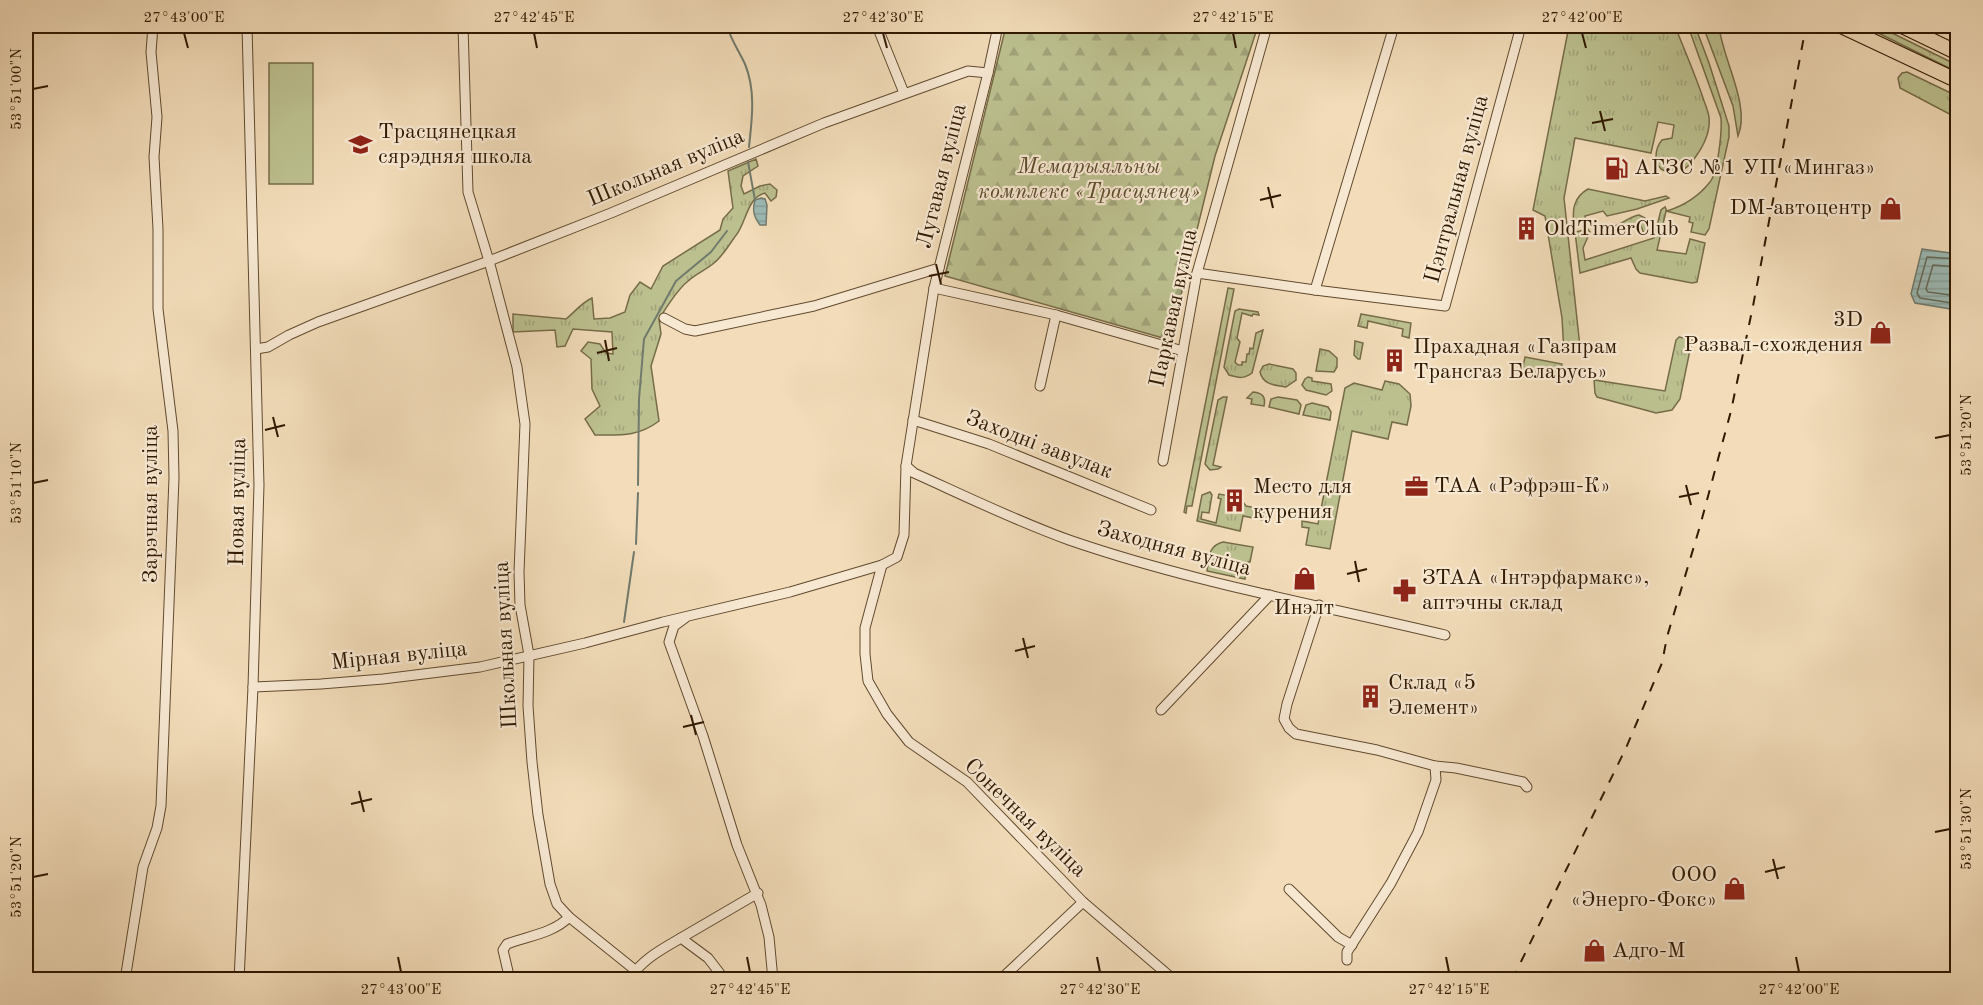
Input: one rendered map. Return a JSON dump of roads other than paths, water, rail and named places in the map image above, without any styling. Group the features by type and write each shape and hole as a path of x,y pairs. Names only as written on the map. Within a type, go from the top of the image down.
{"highway":[{"path":"1841,26 1958,81"},
{"path":"1902,26 1958,53"}],"street":[{"name":"Зарэчная вуліца","path":"125,980 143,867 157,828 161,806 168,661 167,631 174,531 173,431 158,309 158,229 153,157 156,117 151,52 153,26"},
{"name":"Новая вуліца","path":"239,980 253,687 259,485 247,26"},
{"name":"Школьная вуліца","path":"463,26 468,192 517,367 525,424 519,583 520,605 529,655 528,706 538,815 552,891 557,904 635,970"},
{"path":"877,26 904,93"},
{"name":"Лугавая вуліца","path":"906,466 934,288 998,26"},
{"name":"Паркавая вуліца","path":"1162,461 1197,273 1267,26"},
{"path":"1315,291 1394,26"},
{"name":"Цэнтральная вуліца","path":"1197,273 1315,291 1445,306 1521,26"},
{"name":"Лугавая вуліца","path":"825,123 968,71 988,73"},
{"name":"Школьная вуліца","path":"489,261 611,213 825,123"},
{"path":"256,349 268,347 318,322 489,261"},
{"path":"664,318 695,331 814,306 939,268"},
{"path":"934,288 1056,315 1183,351"},
{"path":"1040,386 1056,315"},
{"name":"Заходні завулак","path":"913,420 989,444 1151,510"},
{"path":"882,566 897,557 902,543 906,466"},
{"name":"Заходняя вуліца","path":"906,466 914,473 1068,539 1138,562 1270,595 1445,634"},
{"name":"Мірная вуліца","path":"253,687 321,684 480,667 790,592 882,566"},
{"name":"Сонечная вуліца","path":"882,566 867,617 864,638 868,681 897,728 909,742 967,782 1083,902 1174,980"},
{"path":"1161,710 1270,595"},
{"path":"1319,605 1287,704 1284,719 1289,728 1296,734 1377,750 1435,766 1523,782 1527,787"},
{"path":"669,642 674,626 687,616"},
{"path":"663,622 703,736 737,845 758,893 769,937 773,980"},
{"path":"1347,960 1347,952 1391,883 1418,831 1437,780 1435,766"},
{"path":"1289,889 1338,937 1352,945"},
{"path":"629,980 635,970 650,957 758,893"},
{"path":"1000,980 1083,902"},
{"path":"510,980 503,950 507,944 553,929 569,916"},
{"path":"681,938 708,958 725,980"}],"water":[{"path":"765,199 767,205 766,225 760,225 754,213 755,200"},
{"path":"1922,249 1957,254 1957,310 1915,303 1911,294"}],"waterway":[{"path":"727,26 745,64 751,84 749,147"},
{"path":"748,162 755,200"},
{"path":"638,485 639,399 644,339 676,281 711,252 727,231"},
{"path":"636,544 638,493"},
{"path":"624,622 634,552"}],"railway":[{"path":"1512,980 1626,748 1662,663 1667,637 1731,411 1806,26"}],"place":[{"name":"Трасцянецкая сярэдняя школа","path":"360,145"},
{"name":"АГЗС №1 УП «Мингаз»","path":"1616,168"},
{"name":"DM-автоцентр","path":"1890,208"},
{"name":"OldTimerClub","path":"1526,229"},
{"name":"3D Развал-схождения","path":"1881,333"},
{"name":"Прахадная «Газпрам Трансгаз Беларусь»","path":"1395,360"},
{"name":"ТАА «Рэфрэш-К»","path":"1416,486"},
{"name":"Место для курения","path":"1235,500"},
{"name":"Инэлт","path":"1304,579"},
{"name":"ЗТАА «Інтэрфармакс», аптэчны склад","path":"1404,591"},
{"name":"Склад «5 Элемент»","path":"1370,696"},
{"name":"ООО «Энерго-Фокс»","path":"1735,888"},
{"name":"Адго-М","path":"1594,951"}],"park label":[{"name":"Мемарыяльны комплекс «Трасцянец»","path":"1089,180"}]}
